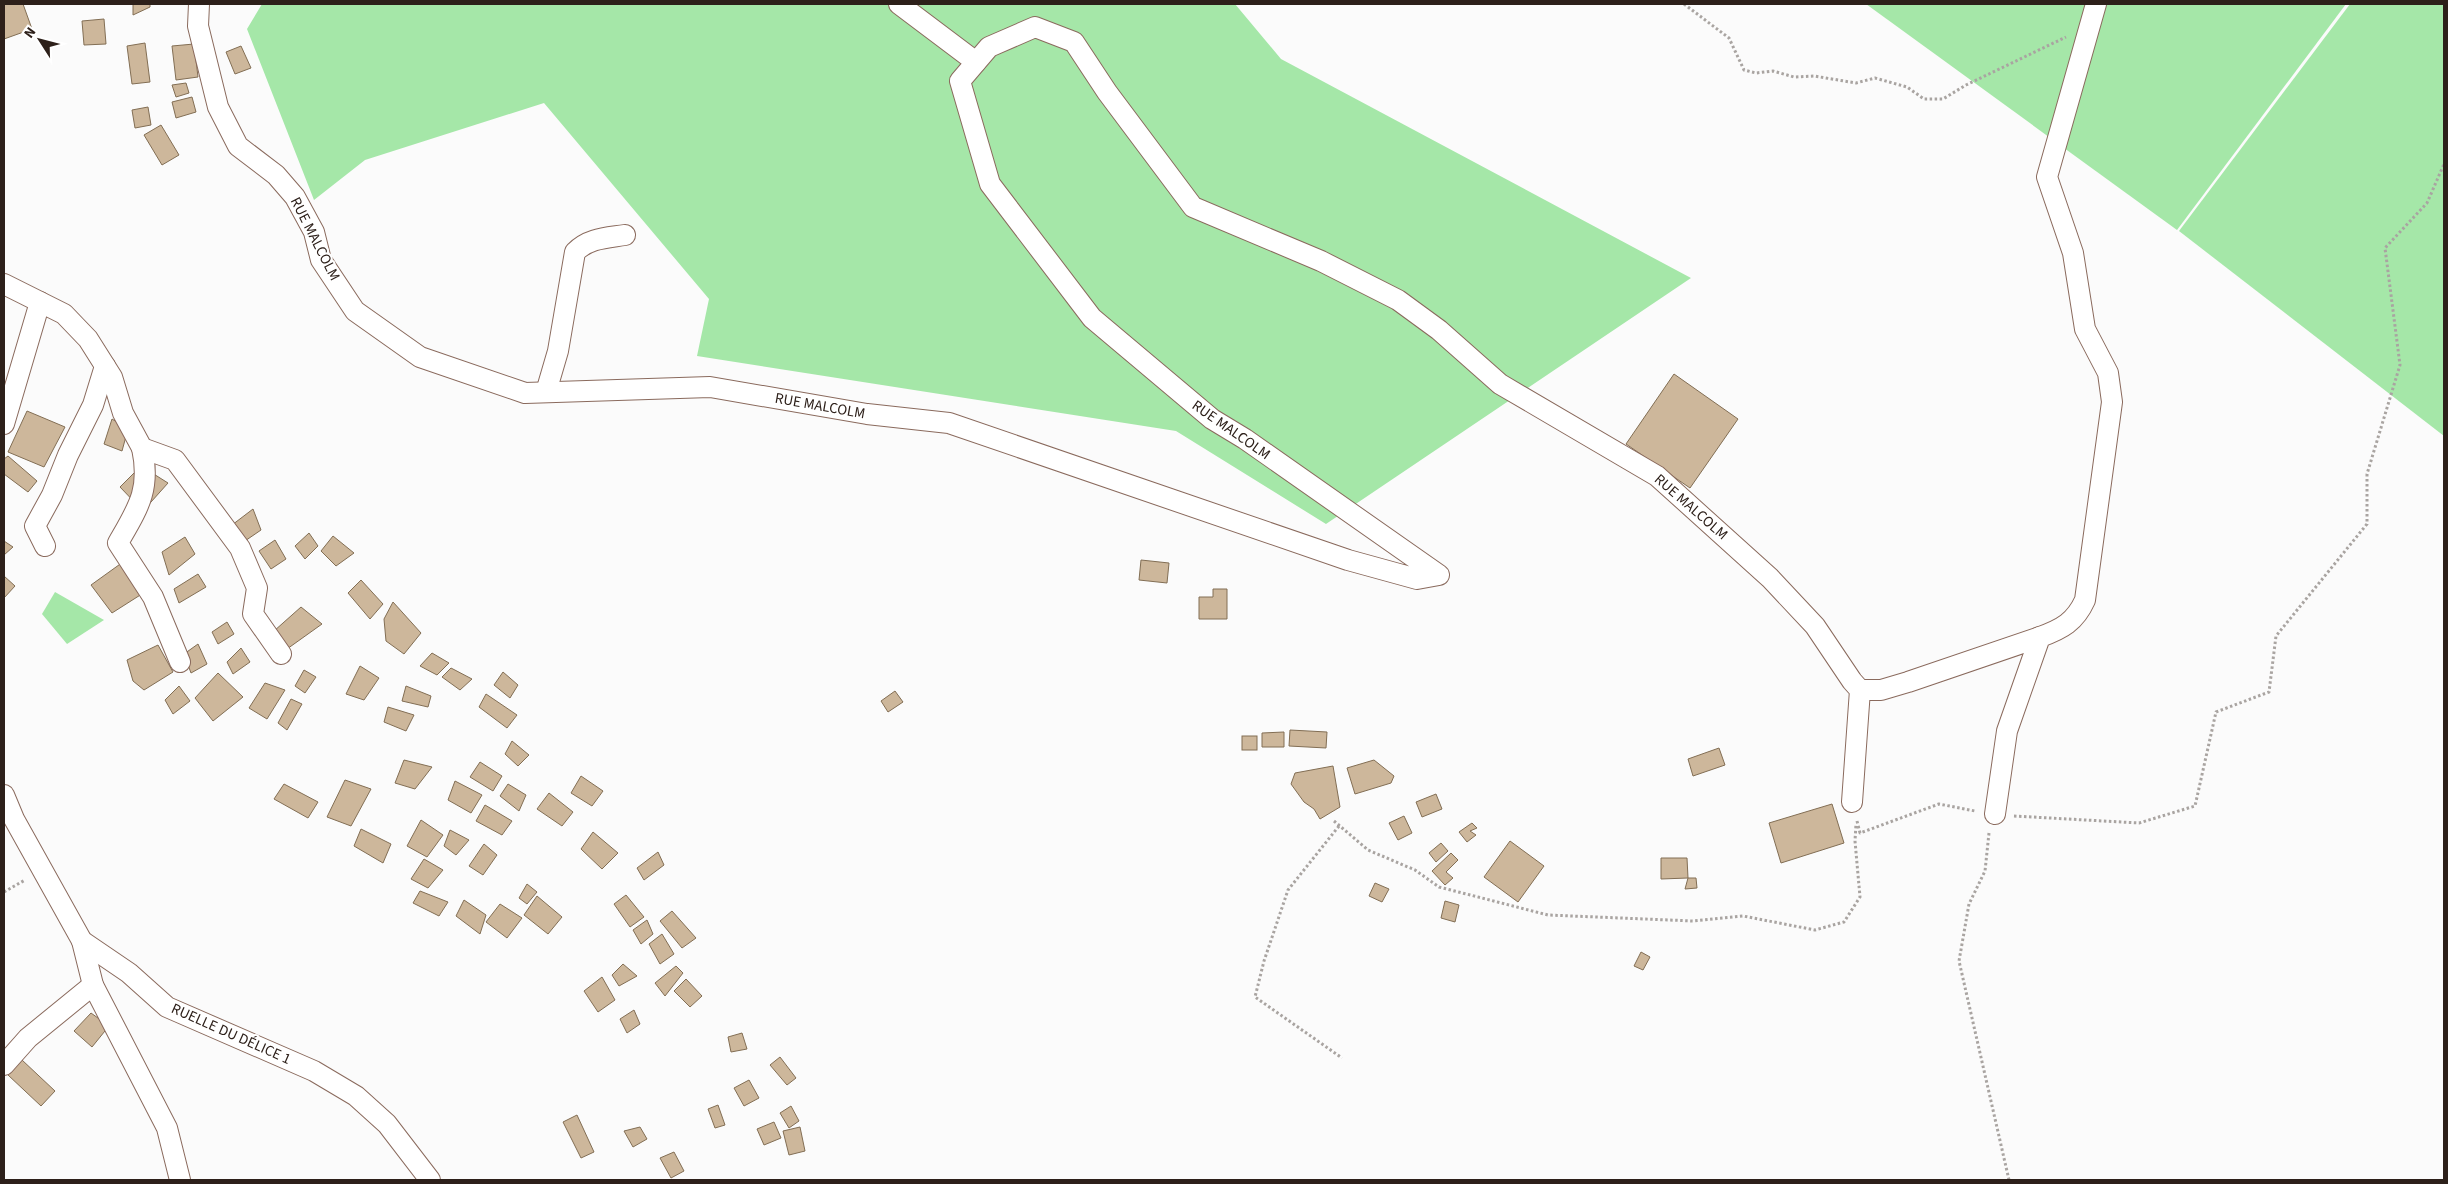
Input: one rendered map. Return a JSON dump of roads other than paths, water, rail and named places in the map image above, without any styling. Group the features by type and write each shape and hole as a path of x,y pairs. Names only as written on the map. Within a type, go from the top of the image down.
{"street":[{"name":"RUE MALCOLM","path":"199,4 198,26 218,107 238,146 276,175 295,197 314,232 321,260 355,311 420,357 526,393 710,387 867,414 949,423 1348,560 1417,579 1439,575 1245,439 1212,419 1092,318 990,184 960,82 988,47 1036,27 1074,42 1112,100 1192,207 1321,261 1398,300 1439,330 1500,384 1657,476 1770,578 1815,626 1860,690"},
{"path":"899,4 976,62"},
{"path":"1854,812 1860,690 1881,690 2040,638 2064,628 2073,620 2085,600 2112,402 2108,373 2085,329 2073,253 2047,177 2096,4"},
{"path":"546,392 558,351 575,252 583,244 625,235"},
{"path":"4,284 64,314 88,339 112,377 123,413 142,448 146,468 142,501 118,543 153,597 180,662"},
{"path":"4,424 40,302"},
{"path":"44,546 35,526 52,495 68,455 93,405 105,366"},
{"path":"142,448 175,460 240,548 257,588 253,614 281,654"},
{"path":"1995,814 2007,731 2040,638"},
{"name":"RUELLE DU DÉLICE 1","path":"4,795 14,818 82,941 129,973 168,1007 314,1071 356,1096 387,1124 430,1180"},
{"path":"82,941 93,985 167,1128 180,1180"},
{"path":"4,1065 28,1038 93,985"}]}
